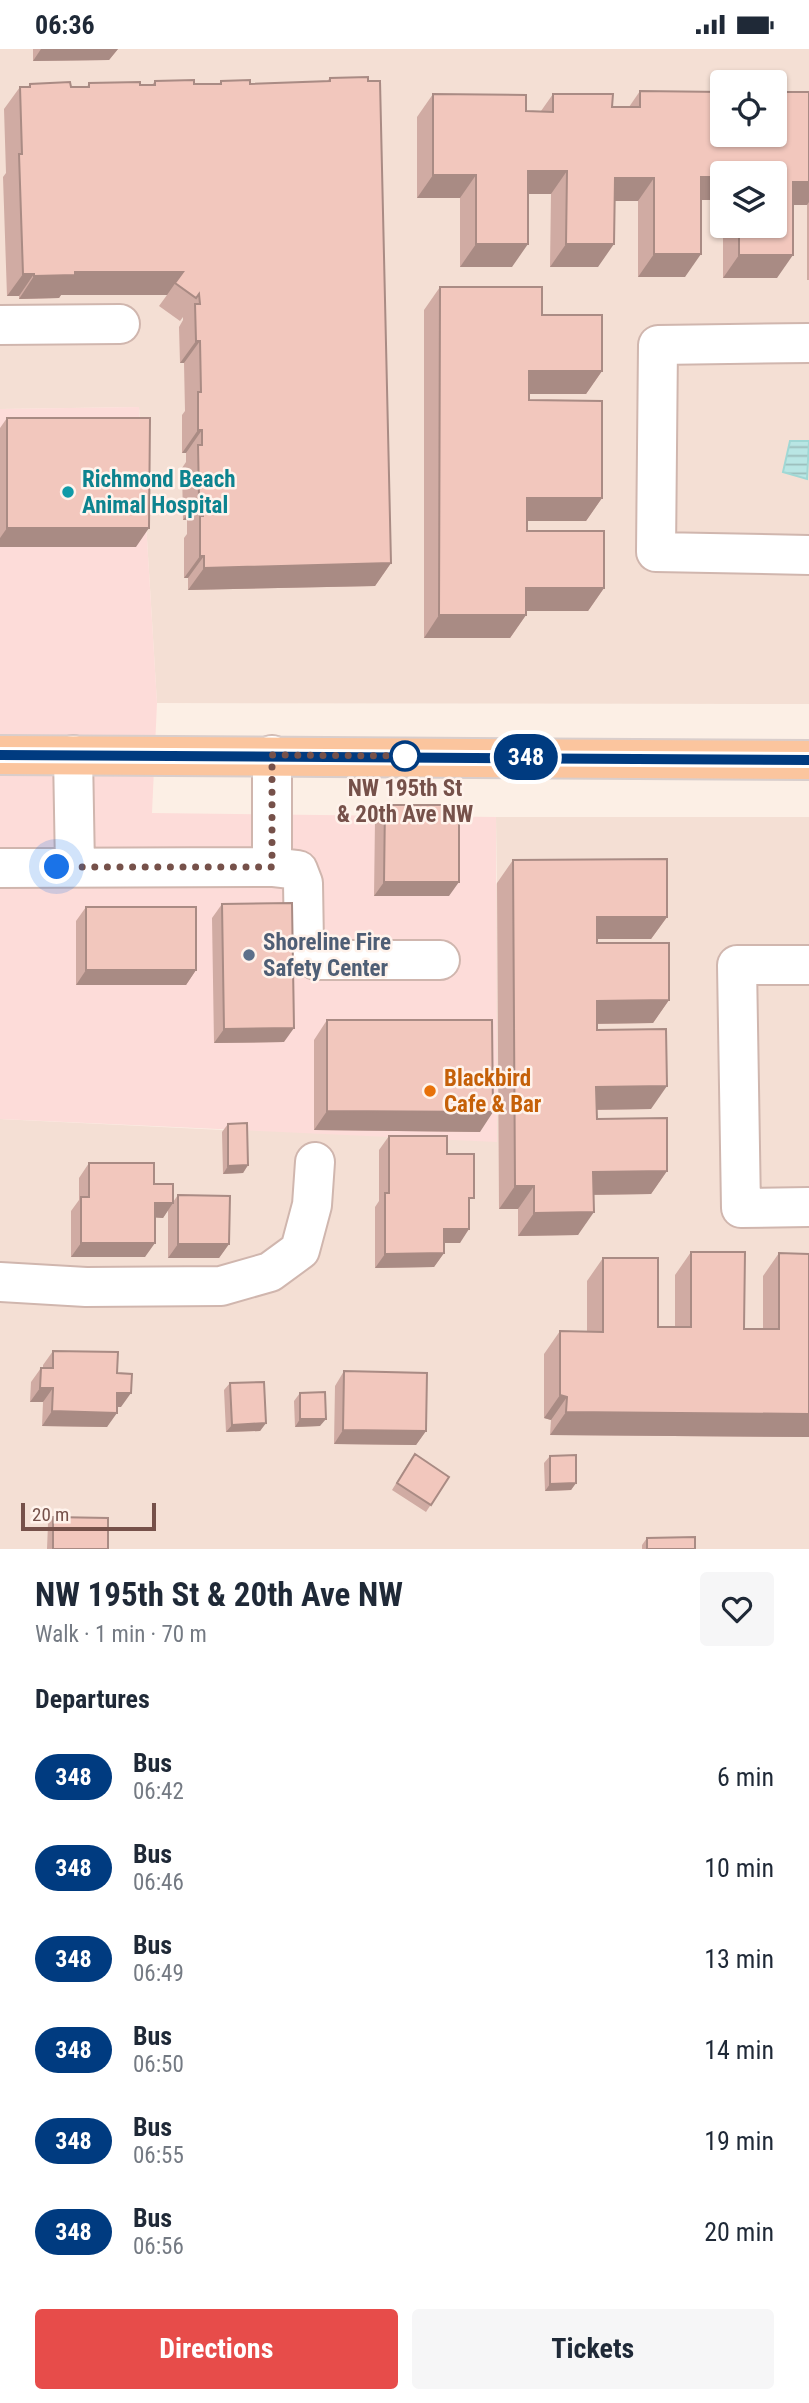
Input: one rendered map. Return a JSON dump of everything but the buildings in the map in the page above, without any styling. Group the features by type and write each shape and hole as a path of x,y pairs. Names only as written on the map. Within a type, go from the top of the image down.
{"main road":[{"path":"0,755 809,760"}],"street":[{"path":"0,325 120,324"},
{"path":"809,343 658,345 656,552 809,555"},
{"path":"73,755 75,867"},
{"path":"272,755 272,867"},
{"path":"0,868 272,867 298,870 303,883 304,945 316,960 440,960"},
{"path":"809,965 737,965 741,1208 809,1207"},
{"path":"0,1282 86,1287 221,1286 270,1272 300,1250 312,1205 315,1162"}],"shaded area":[{"path":"0,49 809,49 809,704 157,703 139,407 0,409"},
{"path":"139,407 157,703 152,813 496,817 497,1142 0,1119 0,409"},
{"path":"496,817 809,817 809,1549 0,1549 0,1119 242,1131 497,883"}],"water":[{"path":"790,441 809,441 807,479 783,472"}],"bus line":[{"name":"348","path":"0,755 809,760"}],"place":[{"name":"Richmond Beach Animal Hospital","path":"68,492"},
{"name":"NW 195th St & 20th Ave NW","path":"405,756"},
{"name":"Shoreline Fire Safety Center","path":"249,955"},
{"name":"Blackbird Cafe & Bar","path":"430,1091"}],"route":[{"path":"57,867 272,867 272,755 405,756"}]}
